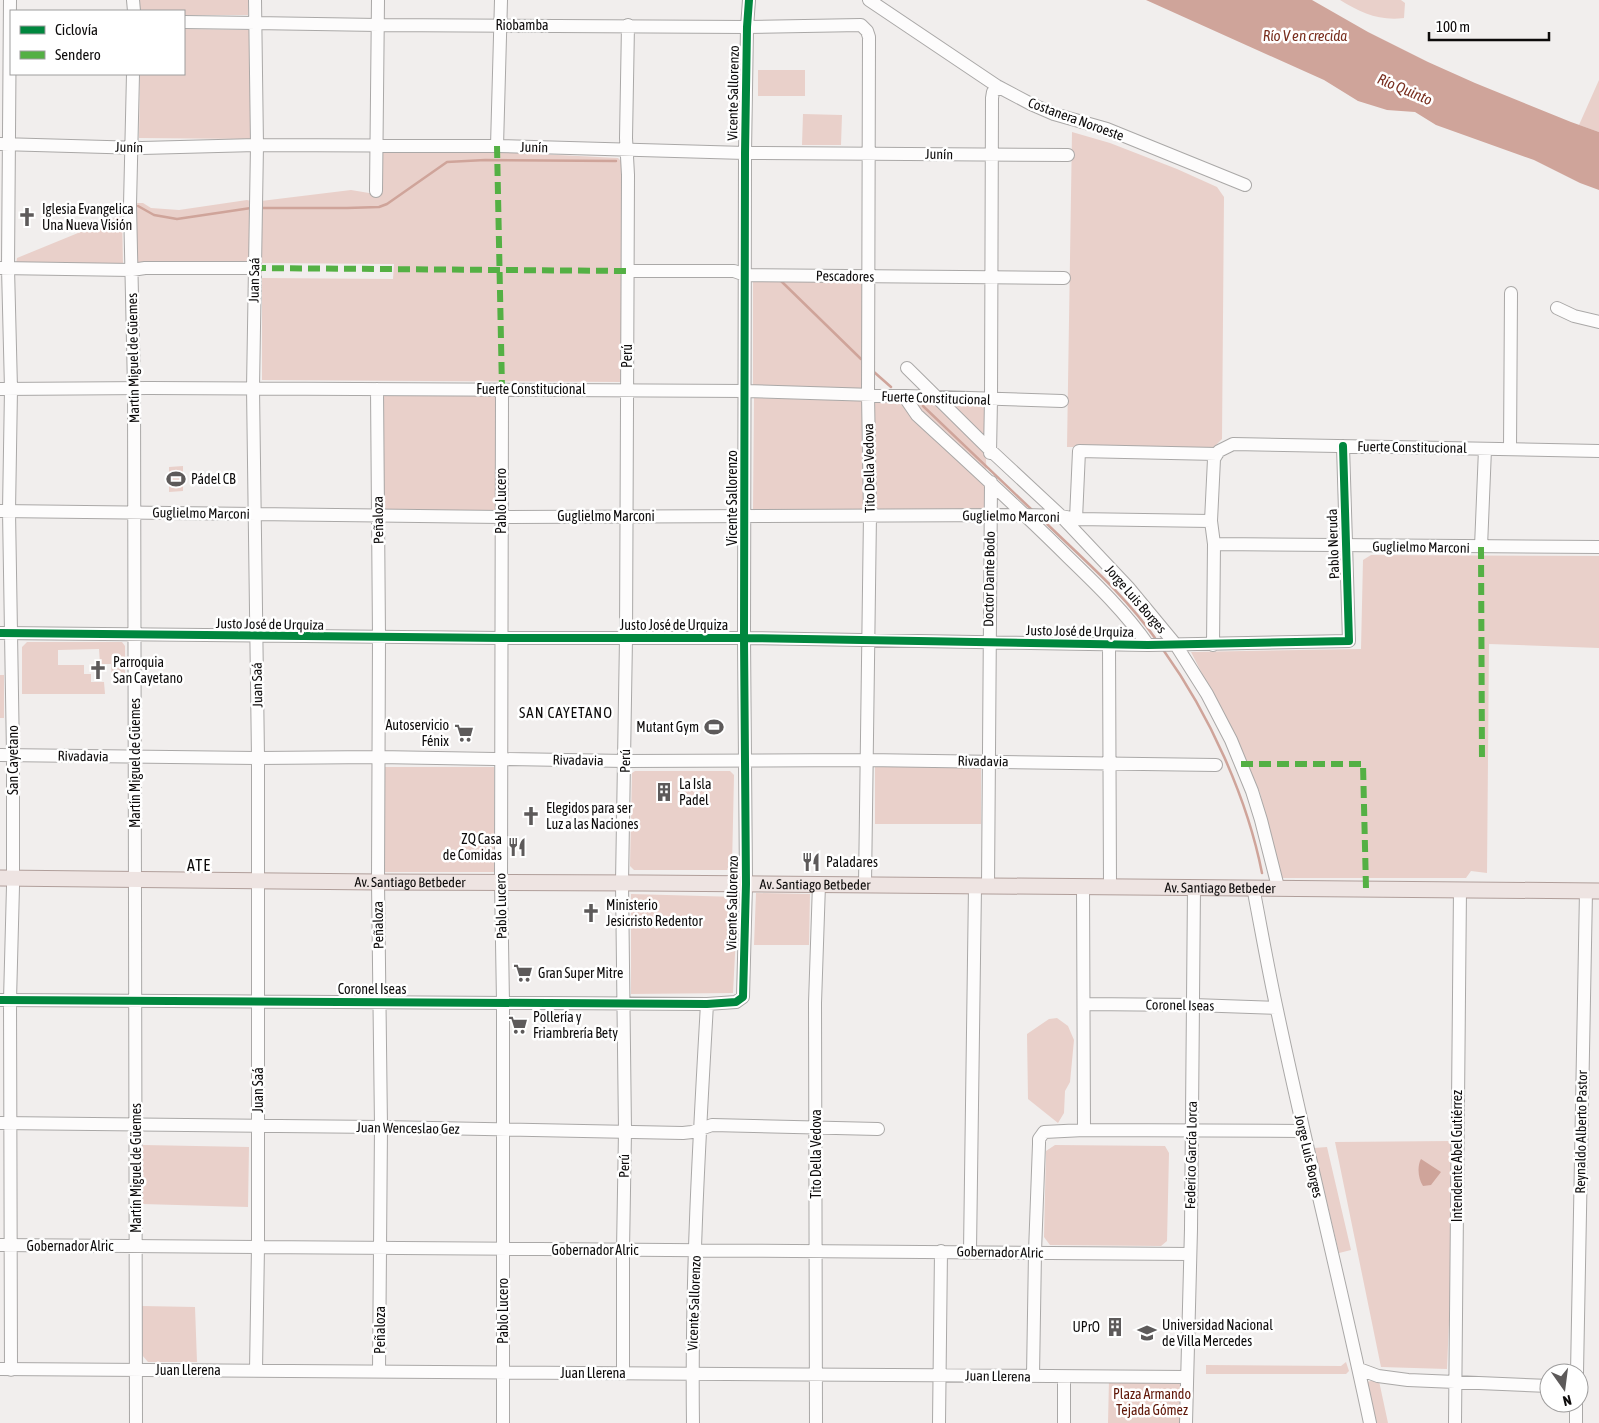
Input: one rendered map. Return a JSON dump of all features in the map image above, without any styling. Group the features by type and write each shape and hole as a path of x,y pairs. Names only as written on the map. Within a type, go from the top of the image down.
{"main road":[{"name":"Av. Santiago Betbeder","path":"6,878 1592,891"}],"street":[{"name":"San Cayetano","path":"5,1370 6,633 4,511 4,144 7,22 10,0"},
{"name":"Juan Saá","path":"256,0 257,145 253,388 258,758 258,1247 256,1370"},
{"path":"376,192 378,0"},
{"path":"497,146 501,0"},
{"name":"Vicente Sallorenzo","path":"742,997 746,884 744,638 745,153 749,0"},
{"name":"Costanera Noroeste","path":"869,0 999,87 1031,104 1054,114 1107,129 1245,185"},
{"name":"Riobamba","path":"185,22 747,27 861,25"},
{"name":"Perú","path":"623,1373 622,1250 625,1131 622,882 626,638 628,25"},
{"name":"Tito Della Vedova","path":"861,25 867,31 869,37 868,395 870,514 864,885"},
{"name":"Martín Miguel de Güemes","path":"133,75 130,205 134,388 136,1423"},
{"path":"990,454 992,98 994,92 999,87"},
{"name":"Junín","path":"4,144 131,147 257,145 497,146 745,153 1068,155"},
{"path":"4,268 132,270 145,268 254,268"},
{"name":"Pescadores","path":"627,271 734,271 745,275 1064,278"},
{"path":"1510,449 1511,293"},
{"path":"1556,308 1574,316 1599,322"},
{"name":"Jorge Luis Borges","path":"907,368 990,454 1062,516 1128,587 1176,645 1207,694 1231,740 1258,810 1278,887"},
{"name":"Fuerte Constitucional","path":"5,389 253,388 745,391 1062,401"},
{"name":"Peñaloza","path":"377,389 380,637 378,882 381,1127 379,1371"},
{"name":"Pablo Lucero","path":"502,389 503,1423"},
{"name":"Jorge Luis Borges","path":"904,396 916,415 1025,515 1109,597 1148,645"},
{"name":"Fuerte Constitucional","path":"1076,519 1079,451 1217,454 1233,444 1599,451"},
{"name":"Pablo Neruda","path":"1343,446 1349,641"},
{"path":"1481,547 1485,449"},
{"path":"1213,645 1214,544 1211,521 1214,459 1217,454"},
{"name":"Doctor Dante Bodo","path":"970,1251 981,886 988,761 990,482"},
{"name":"Guglielmo Marconi","path":"4,511 501,517 870,514 1025,515 1062,516 1076,519 1211,521"},
{"name":"Guglielmo Marconi","path":"1214,544 1599,547"},
{"name":"Justo José de Urquiza","path":"6,633 135,636 744,638 1148,645 1349,641"},
{"path":"1109,644 1110,887"},
{"name":"Rivadavia","path":"6,755 258,758 378,757 625,761 988,761 1216,765"},
{"name":"Tito Della Vedova","path":"816,1423 815,1003 819,884"},
{"path":"1083,886 1084,1130"},
{"name":"Federico García Lorca","path":"1186,1423 1192,1130 1194,887"},
{"name":"Jorge Luis Borges","path":"1253,887 1276,1008 1370,1423"},
{"name":"Intendente Abel Gutiérrez","path":"1455,1423 1460,889"},
{"name":"Reynaldo Alberto Pastor","path":"1577,1363 1592,891"},
{"name":"Coronel Iseas","path":"5,1000 707,1004 736,1002 742,997"},
{"name":"Vicente Sallorenzo","path":"693,1423 692,1373 700,1128 707,1004"},
{"name":"Coronel Iseas","path":"1084,1004 1276,1008"},
{"name":"Juan Wenceslao Gez","path":"5,1123 258,1125 683,1133 712,1125 878,1130"},
{"path":"1034,1376 1035,1252 1039,1139 1044,1132 1084,1130 1304,1131"},
{"name":"Gobernador Alric","path":"6,1245 1190,1254"},
{"path":"939,1423 941,1251"},
{"path":"1359,1368 1378,1376 1408,1380 1539,1386"},
{"name":"Juan Llerena","path":"5,1370 1187,1377"},
{"path":"1064,1377 1064,1423"}],"green space":[{"path":"137,0 248,0 248,15 185,15 185,10 137,10"},
{"path":"1340,0 1401,0 1405,3 1404,18 1395,19 1370,15"},
{"path":"185,29 251,30 250,139 139,138 140,75 185,75"},
{"path":"758,70 805,70 805,96 758,96"},
{"path":"1599,80 1599,132 1579,125"},
{"path":"803,114 842,115 841,145 802,145"},
{"path":"1072,132 1110,143 1177,169 1217,187 1224,197 1222,439 1214,447 1067,447"},
{"path":"476,151 618,158 623,163 621,382 262,380 262,278 393,279 394,264 259,263 261,201 351,190 381,195 382,152"},
{"path":"251,201 250,265 136,265 136,203 143,203 151,208 179,210"},
{"path":"122,215 123,265 16,264 17,258"},
{"path":"753,278 863,280 863,391 753,386"},
{"path":"497,395 495,511 384,510 382,396"},
{"path":"754,398 864,401 865,510 753,510"},
{"path":"873,401 985,404 987,509 876,509"},
{"name":"Pádel CB","path":"183,466 183,491 169,492 169,467"},
{"path":"1371,555 1599,556 1599,648 1489,644 1487,873 1471,871 1466,878 1281,878 1260,793 1245,758 1191,652 1361,649 1363,560"},
{"path":"27,642 122,642 125,646 125,679 112,679 111,664 100,664 99,649 58,650 58,665 84,665 84,674 91,674 91,682 104,682 105,694 22,694 22,647"},
{"path":"0,675 4,675 4,718 0,718"},
{"path":"384,767 494,767 494,872 383,872"},
{"path":"875,767 981,767 981,824 875,824"},
{"name":"La Isla Padel","path":"635,771 730,771 734,775 732,867 728,870 634,870 630,866 632,773"},
{"path":"756,893 810,894 809,945 754,945"},
{"path":"631,894 738,897 733,993 631,994"},
{"path":"1057,1018 1068,1026 1074,1040 1070,1082 1065,1091 1064,1113 1058,1123 1028,1099 1027,1034 1049,1019"},
{"path":"1451,1141 1450,1298 1447,1369 1381,1367 1335,1142"},
{"path":"143,1145 249,1147 248,1207 142,1204"},
{"path":"1055,1145 1165,1146 1169,1153 1167,1241 1161,1246 1050,1245 1044,1237 1046,1151"},
{"path":"1327,1147 1351,1250 1339,1253 1314,1148"},
{"path":"142,1306 195,1307 197,1362 148,1362 142,1355"},
{"path":"1346,1362 1349,1371 1346,1374 1206,1374 1206,1365 1341,1366"},
{"name":"Plaza Armando Tejada Gómez","path":"1109,1380 1177,1381 1180,1383 1180,1423 1108,1423"},
{"path":"1379,1381 1388,1423 1375,1423 1366,1382"}],"water":[{"name":"Río V en crecida","path":"1146,0 1312,0 1368,32 1428,62 1475,83 1599,132 1599,190 1580,183 1534,160 1436,125 1415,112 1387,110 1358,101 1324,80"},
{"path":"1421,1159 1441,1172 1431,1185 1423,1186 1420,1180 1419,1169"}],"waterway":[{"path":"259,208 379,207 387,204 447,162 485,160 616,161"},
{"path":"138,206 154,215 177,219 251,208"},
{"path":"780,280 861,359"},
{"path":"874,372 891,387"},
{"path":"923,406 1032,510"},
{"path":"1047,524 1131,607 1155,638"},
{"path":"1164,651 1196,702 1224,757 1247,815 1262,873"}],"marked path":[{"path":"497,146 502,389"},
{"path":"254,268 627,271"},
{"path":"1481,547 1482,760"},
{"path":"1241,764 1363,764 1366,888"}],"cycle path":[{"path":"0,1000 707,1004 736,1002 743,997 746,884 744,638 745,153 749,0"},
{"path":"0,633 502,638 744,638 1148,645 1349,641 1343,446"}],"place":[{"name":"Iglesia Evangelica Una Nueva Visión","path":"27,217"},
{"name":"Pádel CB","path":"176,479"},
{"name":"Parroquia San Cayetano","path":"98,670"},
{"name":"Mutant Gym","path":"714,727"},
{"name":"Autoservicio Fénix","path":"464,733"},
{"name":"La Isla Padel","path":"664,792"},
{"name":"Elegidos para ser Luz a las Naciones","path":"531,816"},
{"name":"ZQ Casa de Comidas","path":"517,847"},
{"name":"Paladares","path":"811,862"},
{"name":"Ministerio Jesicristo Redentor","path":"591,913"},
{"name":"Gran Super Mitre","path":"523,973"},
{"name":"Pollería y Friambrería Bety","path":"518,1025"},
{"name":"UPrO","path":"1115,1327"},
{"name":"Universidad Nacional de Villa Mercedes","path":"1147,1333"}],"district":[{"name":"SAN CAYETANO","path":"566,712"},
{"name":"ATE","path":"199,865"}],"water label":[{"name":"Río Quinto","path":"1405,89"}]}
